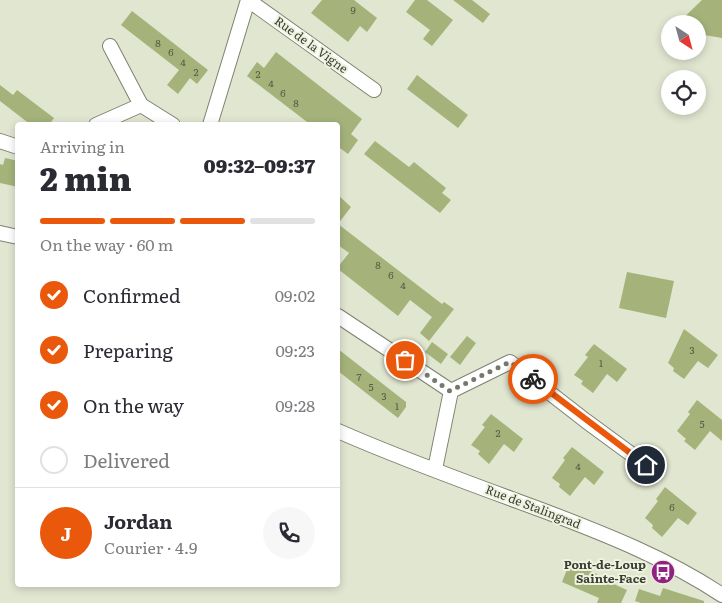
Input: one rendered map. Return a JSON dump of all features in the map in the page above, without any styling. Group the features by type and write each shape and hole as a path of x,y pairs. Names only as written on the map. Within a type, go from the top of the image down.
{"street":[{"name":"Rue de la Vigne","path":"248,0 374,90"},
{"path":"211,122 248,0"},
{"path":"110,46 141,105 168,122"},
{"path":"103,122 141,105"},
{"path":"0,141 15,146"},
{"path":"0,232 15,236"},
{"path":"340,317 450,391"},
{"path":"450,391 510,362 646,465"},
{"path":"435,469 450,391"},
{"name":"Rue de Stalingrad","path":"340,431 391,455 435,469 607,535 700,580 720,595"}],"building":[{"path":"322,0 354,0 377,18 367,32 360,26 348,42 311,13"},
{"path":"415,0 427,0 453,20 432,46 423,39 430,30 406,12"},
{"path":"453,0 472,0 490,14 483,23"},
{"path":"702,0 722,0 722,38 706,35 706,15 686,15"},
{"path":"132,11 208,70 197,84 190,78 178,94 167,85 179,70 121,25"},
{"path":"276,52 362,119 351,134 358,140 348,154 340,148 340,122 307,122 247,76 257,62 264,68"},
{"path":"417,75 468,115 458,128 407,89"},
{"path":"0,85 13,95 17,90 54,118 51,122 27,122 0,101"},
{"path":"375,141 409,167 414,162 446,188 442,193 451,200 440,213 364,154"},
{"path":"5,158 15,160 15,186 0,183 0,164 3,165"},
{"path":"340,197 351,207 340,221"},
{"path":"340,226 442,304 444,302 454,309 429,341 420,333 432,317 410,300 398,316 340,271 340,264 349,253 340,246"},
{"path":"627,272 674,281 666,318 619,308"},
{"path":"684,329 718,355 708,368 698,361 684,379 673,371 674,368 668,363"},
{"path":"467,336 476,343 460,365 450,357"},
{"path":"432,342 448,354 441,364 425,352"},
{"path":"594,344 627,369 617,382 607,374 593,393 581,384 583,381 574,375 588,357 585,355"},
{"path":"340,351 406,402 406,407 398,418 340,373"},
{"path":"697,400 722,420 722,441 710,431 695,450 684,441 686,439 677,431 690,414 688,412"},
{"path":"491,414 523,439 514,452 504,444 489,464 478,454 480,451 471,445 485,427 482,425"},
{"path":"572,447 604,472 594,485 585,477 570,496 552,478 565,460 563,458"},
{"path":"665,487 697,513 688,525 678,518 662,537 645,518 658,501 656,499"},
{"path":"570,562 627,590 621,603 597,603 599,598 562,582"},
{"path":"663,588 704,601 704,603 641,603 635,601 639,589 660,596"}],"way so far":[{"path":"405,360 450,391 510,362 533,379"}],"place":[{"name":"Pont-de-Loup Sainte-Face","path":"663,572"}],"route":[{"path":"533,379 646,465"}]}
